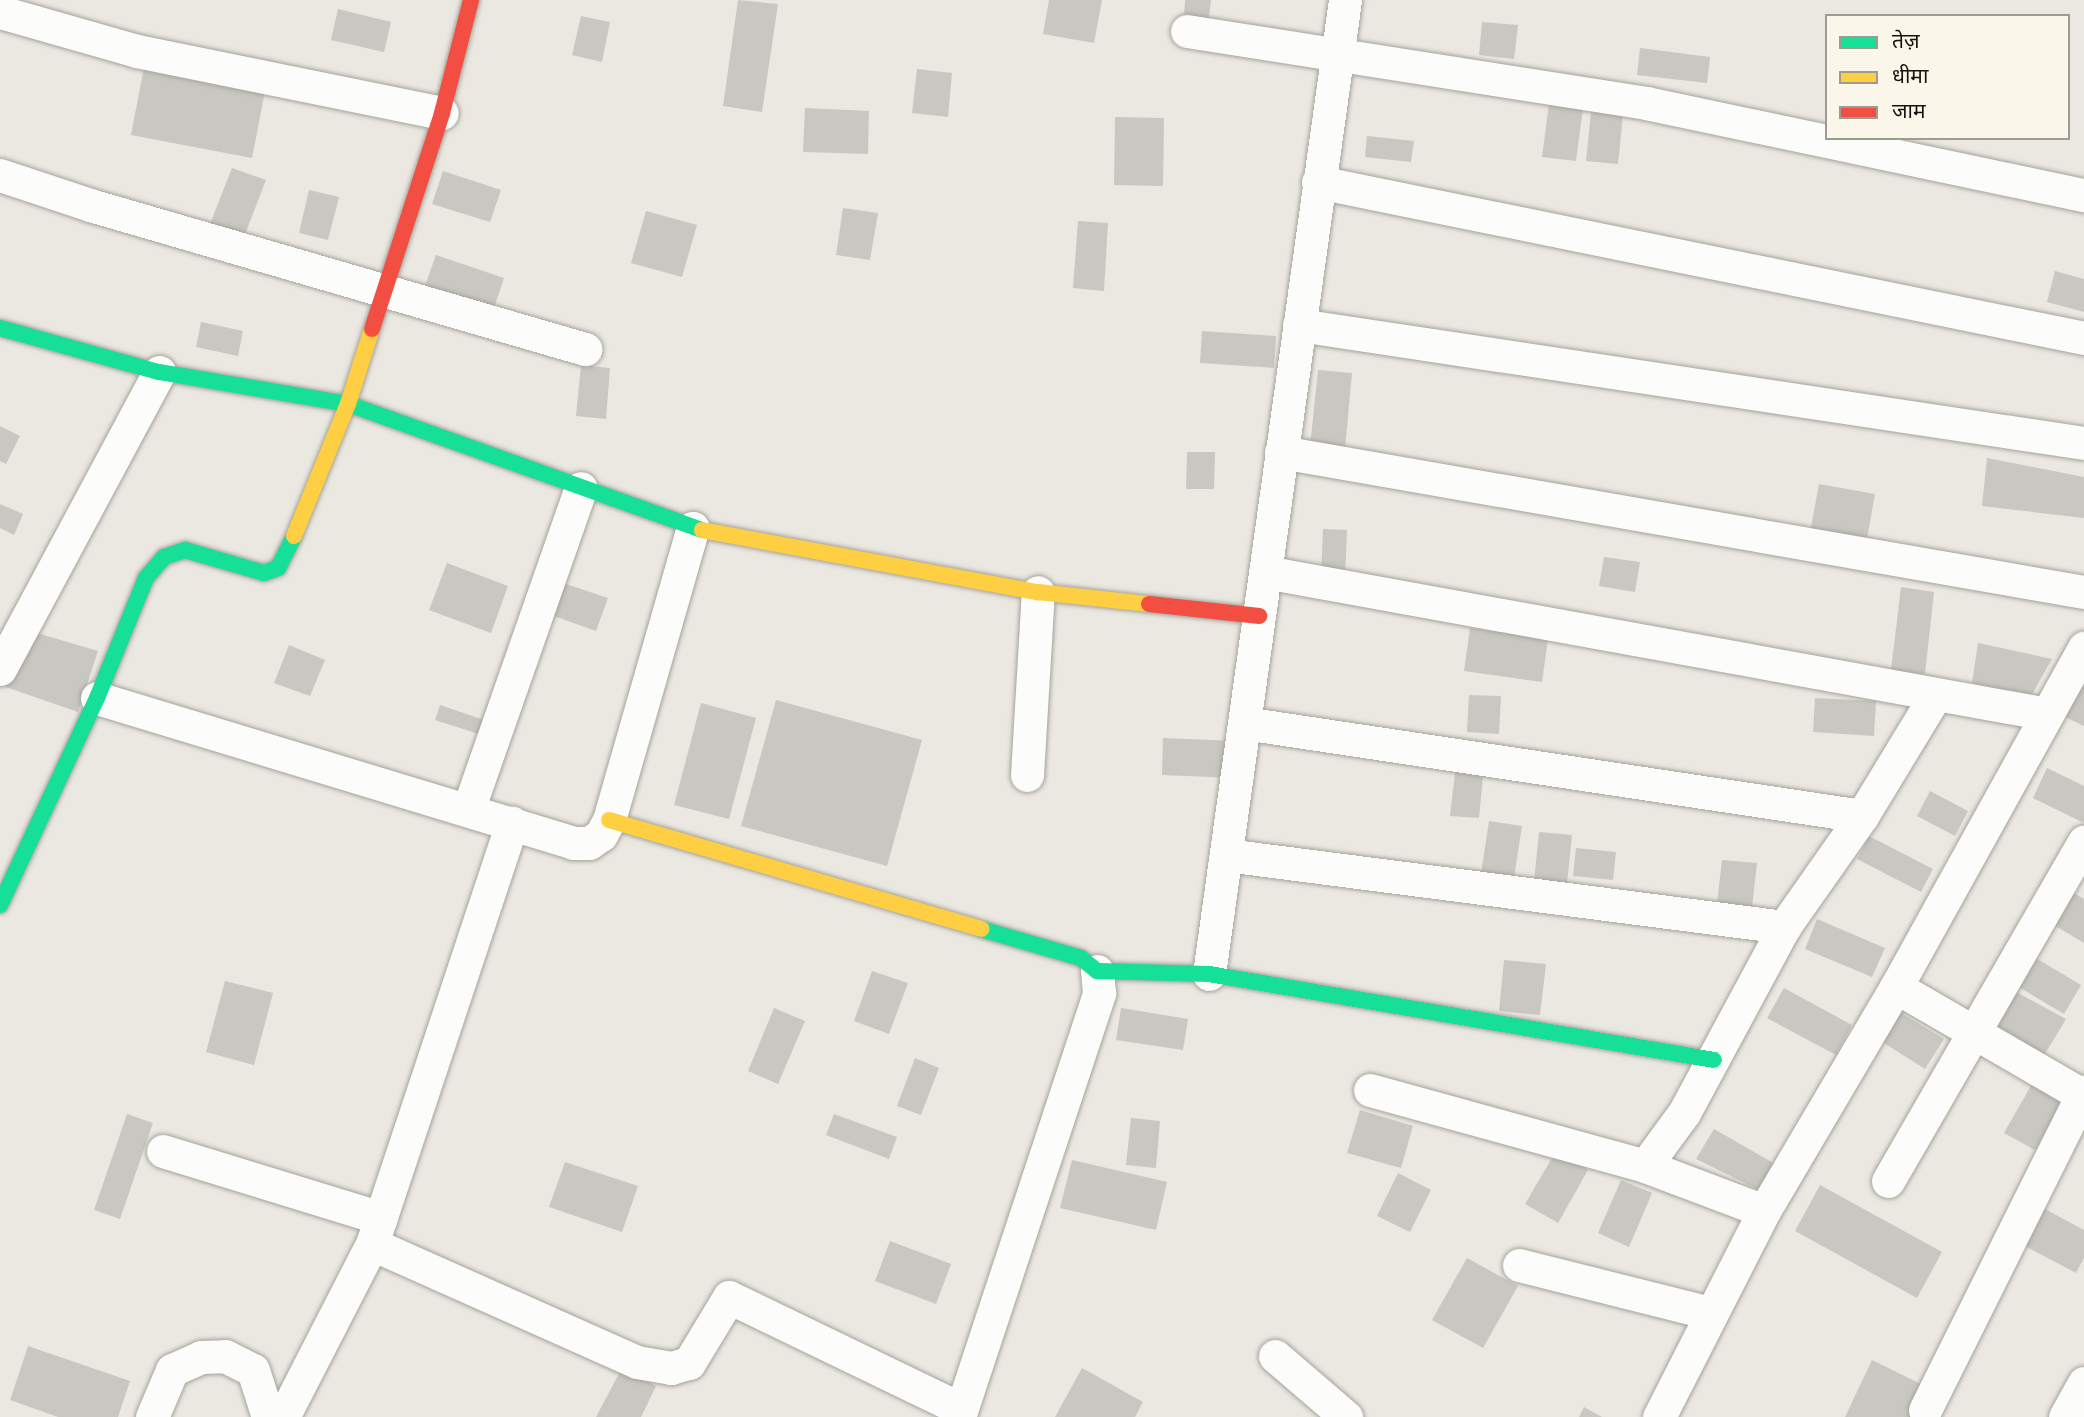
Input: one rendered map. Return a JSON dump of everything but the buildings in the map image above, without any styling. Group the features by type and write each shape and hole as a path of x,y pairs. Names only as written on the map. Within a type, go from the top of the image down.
{"street":[{"path":"0,905 97,698 146,578 164,557 185,550 207,554 247,571 278,568 348,404 383,288 442,113 471,0"},
{"path":"1209,974 1345,0"},
{"path":"0,12 137,51 442,113"},
{"path":"1187,31 1646,103 2084,195"},
{"path":"0,175 90,205 383,288 585,349"},
{"path":"1318,182 2084,338"},
{"path":"1299,325 2084,443"},
{"path":"0,328 159,372 348,404 693,528 1038,592 1259,616"},
{"path":"0,669 159,372"},
{"path":"1281,452 2084,592"},
{"path":"468,810 581,488"},
{"path":"97,698 573,843 589,843 601,835 609,820 693,528"},
{"path":"1265,572 2047,715"},
{"path":"1027,775 1038,592"},
{"path":"1659,1417 1764,1211 1896,987 2084,648"},
{"path":"1645,1166 1684,1113 1784,927 1861,816 1935,696"},
{"path":"1244,723 1861,816"},
{"path":"609,820 1081,958 1097,971 1209,974 1714,1060"},
{"path":"283,1417 376,1231 512,823"},
{"path":"1888,1181 2084,841"},
{"path":"1226,855 1784,927"},
{"path":"163,1151 376,1231 637,1362 671,1368 689,1363 729,1297 960,1413 1099,993 1097,971"},
{"path":"1896,987 2083,1094 1925,1410"},
{"path":"1370,1090 1645,1166 1764,1211"},
{"path":"1519,1265 1710,1313"},
{"path":"152,1417 172,1370 201,1357 225,1356 253,1370 268,1417"},
{"path":"1275,1356 1346,1417"},
{"path":"2065,1417 2084,1384"}],"traffic: fast":[{"path":"0,328 159,372 348,404 702,530"},
{"path":"0,905 97,698 146,578 164,557 185,550 264,573 278,568 294,536"},
{"path":"981,929 1081,958 1097,971 1209,974 1714,1060"}],"traffic: slow":[{"path":"294,536 348,404 372,329"},
{"path":"702,530 1038,592 1149,604"},
{"path":"609,820 981,929"}],"traffic: jam":[{"path":"372,329 442,113 471,0"},
{"path":"1149,604 1259,616"}]}
